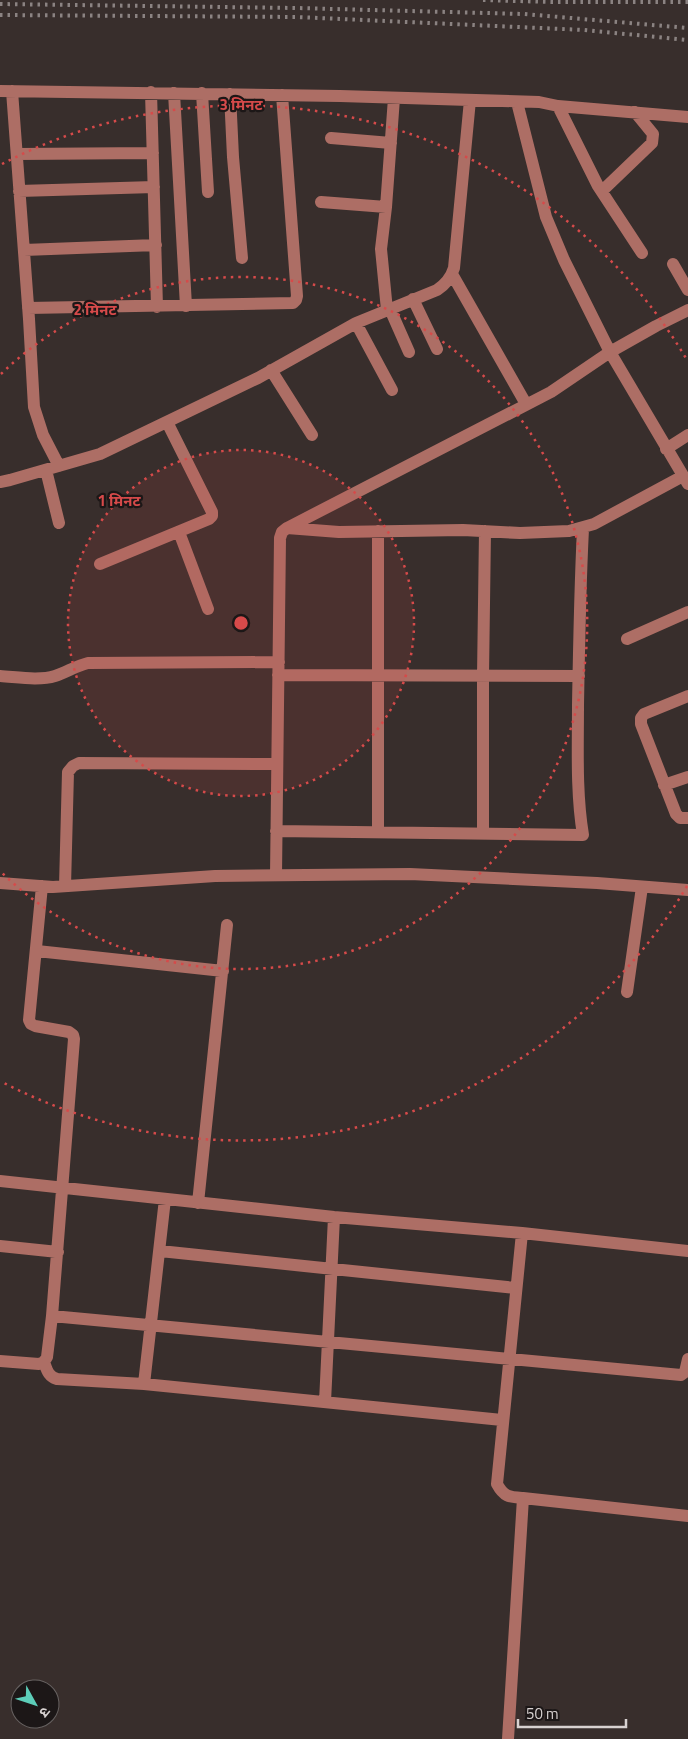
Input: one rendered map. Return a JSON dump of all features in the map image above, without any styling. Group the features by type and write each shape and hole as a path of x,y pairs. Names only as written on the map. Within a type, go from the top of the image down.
{"street":[{"path":"59,523 52,468 34,407 17,154 6,91 151,92 539,102 558,106 688,117"},
{"path":"151,92 157,307"},
{"path":"174,93 186,306"},
{"path":"202,94 208,192"},
{"path":"230,94 242,258"},
{"path":"28,308 293,303 296,300 282,95"},
{"path":"394,98 381,249 389,309 409,352"},
{"path":"0,482 95,456 168,422 271,370 356,323 444,285 454,268 470,100"},
{"path":"287,528 339,532 545,533 582,529 685,480 610,352 564,260 546,217 517,102"},
{"path":"558,106 602,192 642,253"},
{"path":"602,192 652,143 653,134 635,112"},
{"path":"331,138 391,143"},
{"path":"17,154 153,153"},
{"path":"19,191 154,187"},
{"path":"321,202 386,208"},
{"path":"24,250 156,245"},
{"path":"673,264 688,290"},
{"path":"452,274 526,404"},
{"path":"413,299 437,349"},
{"path":"276,875 280,538 282,532 551,392 610,352 688,310"},
{"path":"356,323 392,390"},
{"path":"271,370 312,435"},
{"path":"100,564 179,532 212,516 212,512 168,422"},
{"path":"666,450 688,434"},
{"path":"276,831 583,835 580,816 578,749 582,529"},
{"path":"378,531 380,676 378,832"},
{"path":"179,532 208,609"},
{"path":"483,833 485,532"},
{"path":"628,639 688,612"},
{"path":"0,676 45,678 56,676 76,666 88,663 279,662"},
{"path":"278,676 579,676"},
{"path":"688,696 644,714 641,718 641,724 676,814 680,818 688,818"},
{"path":"65,886 68,772 73,766 79,764 277,764"},
{"path":"664,785 688,778"},
{"path":"0,882 65,886 215,876 410,874 688,890"},
{"path":"42,886 29,1020 34,1026 69,1032 73,1035 74,1039 58,1252 52,1316 44,1362 47,1372 57,1379 144,1384 502,1420"},
{"path":"627,992 642,887"},
{"path":"198,1203 227,925"},
{"path":"36,951 222,971"},
{"path":"0,1181 334,1217 522,1233 688,1251"},
{"path":"144,1384 165,1199"},
{"path":"326,1402 334,1217"},
{"path":"522,1233 502,1420 497,1484 501,1492 509,1497 688,1516"},
{"path":"0,1246 58,1252"},
{"path":"160,1251 516,1288"},
{"path":"52,1316 681,1375 685,1372 688,1359"},
{"path":"0,1361 39,1364 44,1362"},
{"path":"508,1739 523,1498"}],"railway":[{"path":"483,0 688,2"},
{"path":"0,4 296,8 524,14 688,28"},
{"path":"0,15 297,17 584,30 688,40"}]}
